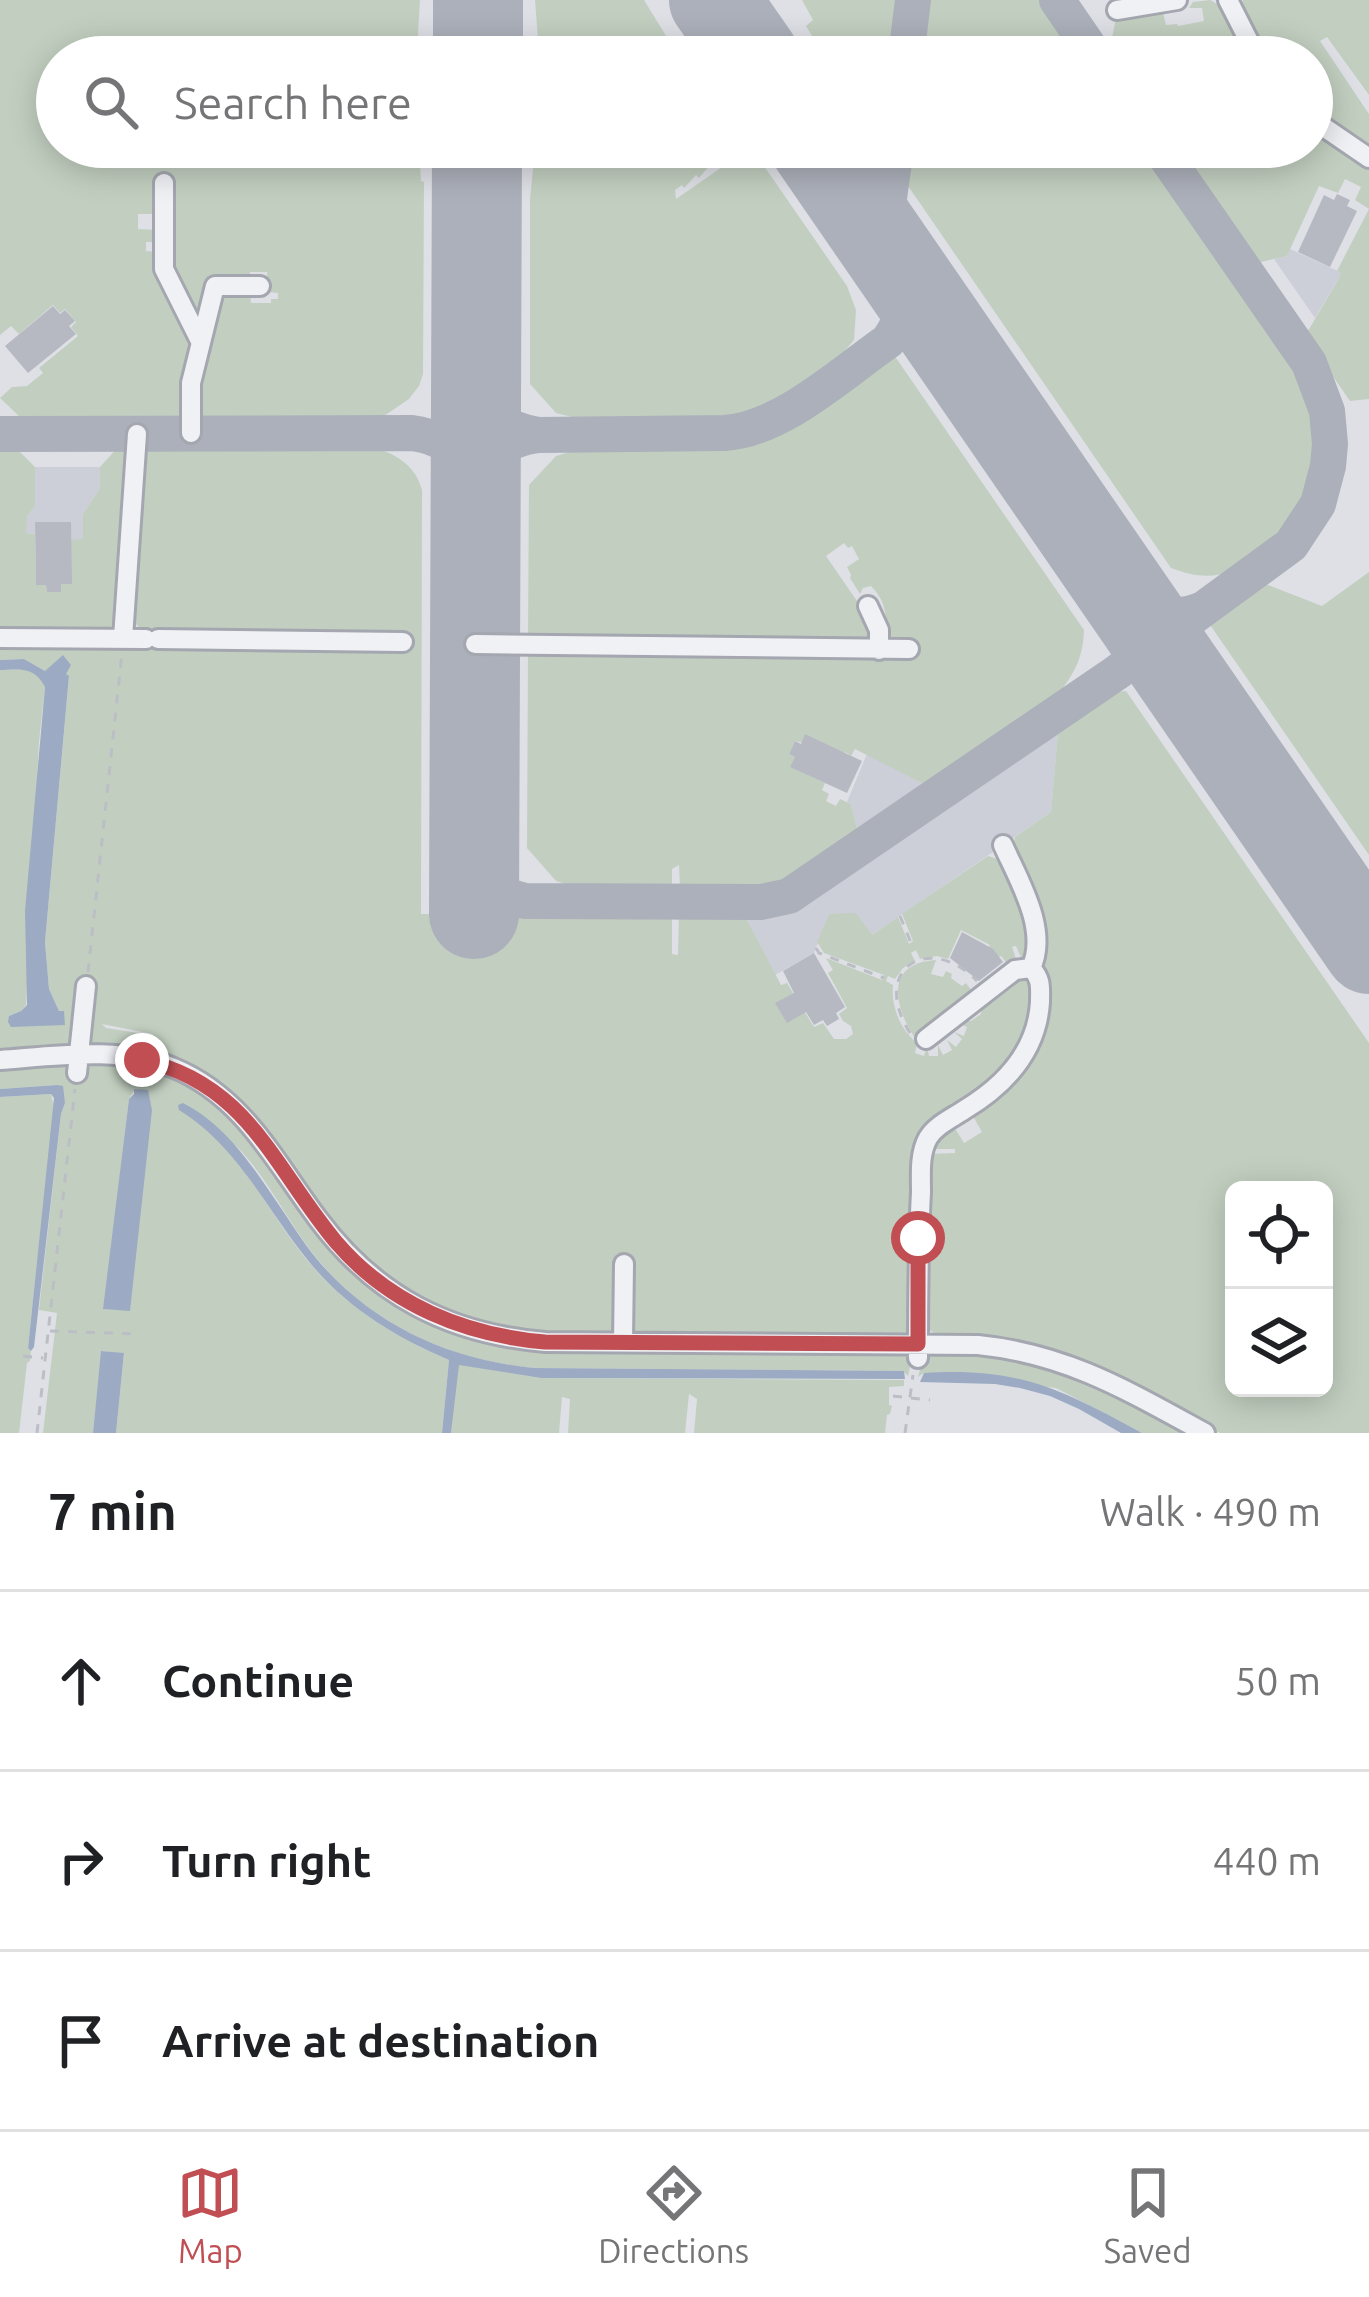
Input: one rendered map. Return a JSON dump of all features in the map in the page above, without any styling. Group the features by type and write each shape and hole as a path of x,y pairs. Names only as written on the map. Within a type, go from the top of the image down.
{"street":[{"path":"1118,10 1178,0"},
{"path":"1228,0 1246,36"},
{"path":"1333,133 1369,158"},
{"path":"164,183 164,269 201,343"},
{"path":"191,434 191,383 215,286 260,286"},
{"path":"124,638 137,434"},
{"path":"868,606 879,631 879,650"},
{"path":"0,638 403,642"},
{"path":"475,644 908,650"},
{"path":"1003,845 1033,921 1038,950 1031,968"},
{"path":"918,1351 918,1238 926,1141 939,1126 998,1088 1026,1052 1039,1014 1037,974 1031,968 1015,970 926,1039"},
{"path":"78,1064 86,986"},
{"path":"0,1060 78,1064 127,1058 157,1063 192,1077 251,1124 339,1245 374,1279 421,1310 465,1328 518,1340 918,1351 998,1347 1042,1355 1090,1373 1205,1433"},
{"path":"623,1342 624,1264"}],"path":[{"path":"86,986 124,638"},
{"path":"900,916 911,943"},
{"path":"816,948 884,978"},
{"path":"914,951 918,961"},
{"path":"926,1039 914,1039 897,1010 900,975 918,961 931,958 970,974 986,992"},
{"path":"37,1433 78,1064"},
{"path":"48,1331 140,1334"},
{"path":"905,1433 918,1351"},
{"path":"23,1356 45,1358"},
{"path":"893,1396 930,1400"}],"shaded area":[{"path":"1290,249 1342,273 1315,318 1274,259 1287,256"},
{"path":"35,467 100,467 100,488 83,514 83,540 71,540 70,522 36,522 35,534 26,533 26,515 35,506"},
{"path":"1058,732 1051,812 872,935 829,914 814,953 775,975 744,914 792,911 807,905"},
{"path":"867,754 926,785 858,833 847,802"}],"green space":[{"path":"0,0 420,0 418,36 36,36 36,168 420,168 423,374 409,399 384,416 357,420 200,421 197,376 222,294 250,290 251,303 271,303 278,293 268,292 267,272 250,272 250,281 213,281 200,331 168,268 172,180 160,214 138,214 138,229 160,230 160,242 146,242 146,251 160,252 196,345 183,421 21,418 0,398 43,373 39,368 78,336 71,327 76,322 65,309 60,313 53,305 19,334 11,326 0,335"},
{"path":"535,0 644,0 666,36 538,36"},
{"path":"802,0 897,0 893,36 812,36 806,26 813,20"},
{"path":"929,0 1043,0 1068,36 925,36"},
{"path":"1243,0 1369,0 1369,95 1333,45 1333,36 1254,36 1240,9"},
{"path":"1193,2 1217,4 1238,36 1112,36 1116,18 1154,8 1163,13 1166,25 1204,21 1202,8 1189,8"},
{"path":"1333,60 1369,114 1369,150 1333,124"},
{"path":"1333,143 1369,167 1369,209 1355,200 1361,187 1345,179 1338,193 1319,186 1287,256 1256,263 1190,168 1333,168"},
{"path":"533,168 708,168 675,190 676,199 721,168 765,168 847,286 856,310 854,340 832,366 768,409 732,420 588,421 556,413 530,384"},
{"path":"908,168 1159,168 1296,367 1307,393 1317,445 1314,470 1296,516 1279,537 1226,573 1195,575 1171,568 906,183"},
{"path":"1369,209 1369,399 1350,401 1305,336 1338,280 1341,273 1337,271"},
{"path":"894,355 1084,630 1070,677 1060,692 926,785 855,749 851,756 795,741 789,754 795,757 791,767 825,783 826,801 836,806 840,799 851,804 858,833 786,882 766,889 680,888 679,865 672,869 672,888 579,888 556,881 527,848 528,654 892,643 886,637 880,597 871,586 860,594 850,578 847,567 859,559 852,546 844,543 826,556 857,601 874,636 869,642 528,637 529,485 556,456 587,447 734,445 765,439"},
{"path":"352,444 395,456 412,470 422,490 421,914 672,914 672,954 678,955 679,914 744,914 781,985 787,983 814,1027 823,1023 834,1039 846,1039 853,1034 851,1026 839,1014 847,1008 828,973 833,970 826,958 882,980 884,975 824,953 817,942 829,914 856,913 872,935 898,917 909,944 913,941 902,914 988,856 1001,860 1027,922 1027,958 1022,960 1016,946 1012,947 1017,962 1009,966 1001,956 993,960 985,952 990,945 961,930 948,959 920,959 916,950 911,953 915,961 886,981 893,985 901,1024 917,1043 915,1053 924,1056 927,1046 929,1056 938,1056 938,1045 943,1055 952,1050 947,1040 956,1047 962,1039 954,1032 964,1036 967,1027 958,1023 981,1014 982,1004 988,999 992,1003 1019,976 1031,976 1035,991 1026,1034 1002,1075 922,1133 914,1152 912,1323 901,1336 636,1334 629,1325 631,1259 616,1259 618,1325 606,1335 523,1333 442,1312 385,1278 331,1224 254,1117 235,1098 151,1052 153,1034 102,1024 138,1033 137,1051 87,1042 0,1053 0,670 27,669 40,676 45,687 26,1005 9,1016 60,1025 64,1025 64,1012 59,1011 49,989 45,942 69,677 24,659 0,660 0,645 144,632 132,620 145,446"},
{"path":"119,446 129,446 115,623 105,632 0,632 0,447 15,447 35,467 35,506 27,516 26,533 35,534 36,584 46,585 47,592 71,584 71,540 83,539 83,514 100,488 100,467"},
{"path":"1369,572 1369,855 1208,622 1263,583 1322,606"},
{"path":"1126,691 1369,1043 1369,1433 1220,1433 1055,1351 979,1337 940,1337 925,1327 929,1154 955,1153 955,1149 930,1149 949,1128 964,1143 982,1132 975,1112 1003,1093 1027,1065 1041,969 1012,851 1015,837 1051,812 1058,732 1115,692"},
{"path":"936,960 931,974 943,977 946,971 974,994 915,1038 902,1013 898,988 908,969"},
{"path":"85,1062 153,1069 185,1082 232,1115 313,1224 462,1334 901,1350 912,1358 908,1376 903,1371 534,1368 439,1346 356,1298 311,1251 242,1152 197,1120 229,1151 306,1259 337,1291 389,1330 449,1360 442,1433 116,1433 124,1354 102,1351 93,1433 43,1433 57,1313 39,1310 65,1103 57,1085 0,1089 0,1066","holes":["135,1089 148,1091 130,1310 104,1309 129,1099"]},
{"path":"51,1094 54,1107 30,1361 19,1433 0,1433 0,1097"},
{"path":"937,1350 1016,1356 1096,1383 1191,1433 1142,1433 1056,1388 924,1373 918,1377 923,1358"},
{"path":"458,1364 541,1378 904,1380 904,1386 889,1387 892,1406 885,1433 694,1433 697,1399 689,1394 685,1433 568,1433 570,1399 562,1397 559,1433 451,1433"}],"water":[{"path":"63,655 71,665 66,674 45,942 49,989 59,1011 64,1011 65,1025 11,1027 9,1016 27,1005 25,911 45,687 32,673 0,670 0,660 24,659 45,671"},
{"path":"63,1086 65,1103 31,1351 54,1098 51,1094 0,1097 0,1089"},
{"path":"134,1089 148,1090 152,1110 130,1311 103,1309 129,1099"},
{"path":"183,1103 214,1124 239,1150 311,1252 343,1286 391,1322 445,1348 534,1368 904,1371 905,1379 541,1378 459,1365 451,1433 442,1433 449,1360 389,1330 336,1291 234,1159 179,1110"},
{"path":"101,1351 124,1353 116,1433 93,1433"},
{"path":"924,1373 987,1374 1038,1384 1142,1433 1121,1433 1050,1396 995,1384 920,1382"}],"building":[{"path":"1337,194 1350,200 1347,206 1357,211 1330,267 1298,252 1324,195 1334,200"},
{"path":"53,306 75,321 69,326 76,334 28,373 5,346"},
{"path":"35,522 71,522 72,584 61,584 61,592 47,592 46,585 36,585"},
{"path":"805,734 862,761 847,793 790,767 795,757 789,754"},
{"path":"962,932 993,949 1003,962 979,981 950,958"},
{"path":"814,953 845,1007 836,1013 839,1019 827,1026 823,1020 814,1025 806,1012 787,1023 775,1003 794,993 783,971"}],"taxiway":[{"path":"909,36 913,0"},
{"path":"1057,0 1082,36"},
{"path":"476,371 483,397 495,415 513,428 539,435 724,433 767,422 888,341 898,323 904,297 887,233 893,168"},
{"path":"474,851 479,872 489,886 525,901 761,902 789,896 1116,673 1291,545 1318,504 1328,466 1327,411 1309,363 1174,168"},
{"path":"0,434 412,433 438,440 456,453 476,498"},
{"path":"476,498 496,454 513,441 539,435"},
{"path":"1124,594 1161,614 1203,609"}],"runway":[{"path":"478,0 478,36"},
{"path":"714,0 739,36"},
{"path":"474,914 477,168"},
{"path":"830,168 1369,949"}],"route":[{"path":"142,1060 192,1077 230,1104 266,1143 339,1245 374,1279 421,1310 489,1334 545,1342 918,1344 918,1238"}]}
